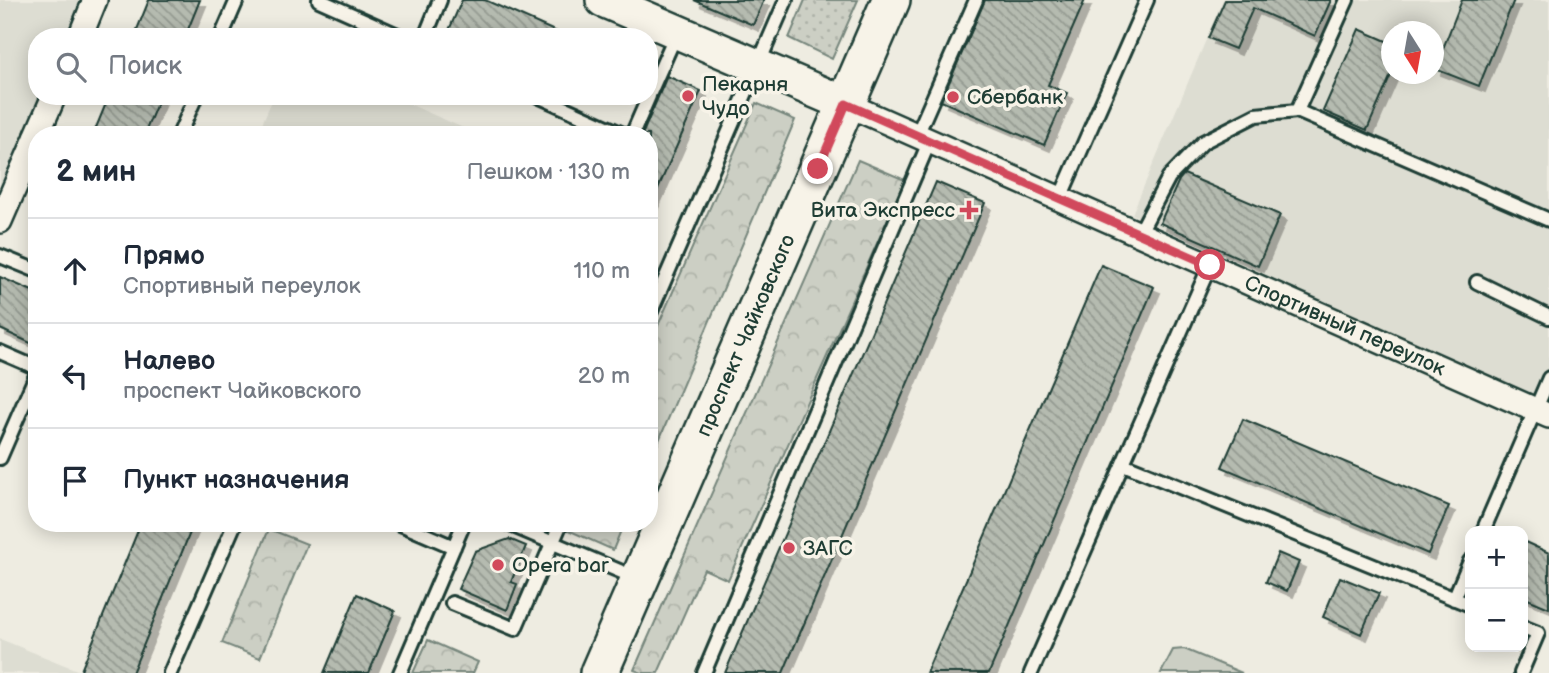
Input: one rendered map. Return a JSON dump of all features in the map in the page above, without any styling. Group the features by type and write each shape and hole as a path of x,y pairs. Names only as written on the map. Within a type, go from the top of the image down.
{"main road":[{"name":"проспект Чайковского","path":"598,673 891,0"}],"street":[{"path":"84,28 96,0"},
{"name":"Спортивный переулок","path":"603,0 924,137 1542,413"},
{"path":"41,126 50,105"},
{"path":"0,221 28,156"}],"lane":[{"path":"225,28 237,0"},
{"path":"319,0 382,28"},
{"path":"429,28 440,0"},
{"path":"658,295 786,0"},
{"path":"704,673 924,137 976,0"},
{"path":"1060,198 1147,0"},
{"path":"1297,111 1347,0"},
{"path":"658,74 677,31"},
{"path":"183,126 192,105"},
{"path":"558,105 605,126"},
{"path":"636,126 645,105"},
{"path":"1139,234 1169,177 1203,142 1256,115 1297,111 1549,220"},
{"path":"0,256 28,267"},
{"path":"1031,673 1210,265"},
{"path":"1477,282 1549,317"},
{"path":"0,352 28,366"},
{"path":"1486,526 1542,413 1549,377"},
{"path":"0,458 28,392"},
{"path":"1122,464 1465,603"},
{"path":"170,673 231,532"},
{"path":"419,532 454,547"},
{"path":"400,673 460,532"},
{"path":"527,532 639,580"},
{"path":"452,603 515,629 557,532"},
{"path":"1454,599 1465,573"},
{"path":"1521,673 1538,633 1528,629"}],"shaded area":[{"path":"0,0 83,0 71,28 28,28 28,105 37,105 0,191"},
{"path":"1223,0 1549,0 1549,403 1132,214"},
{"path":"270,105 411,105 459,126 261,126"},
{"path":"0,639 82,672 82,673 0,673"}],"green space":[{"path":"805,0 858,0 832,59 789,38"},
{"path":"756,103 795,120 658,443 658,326"},
{"path":"858,160 905,180 728,580 704,569 658,673 634,670"},
{"path":"268,532 277,532 307,544 260,658 222,643"},
{"path":"572,532 620,532 613,550"},
{"path":"428,640 478,662 473,673 413,673"},
{"path":"1184,649 1242,673 1161,673 1173,650"}],"building":[{"path":"149,0 200,0 189,28 138,28"},
{"path":"462,0 485,0 548,28 450,28"},
{"path":"694,0 764,0 753,25"},
{"path":"985,0 1085,0 1048,85 1067,93 1044,145 941,101"},
{"path":"1225,0 1331,0 1315,36 1253,8 1235,49 1208,38"},
{"path":"1462,0 1514,0 1479,86 1444,72 1444,46"},
{"path":"1359,29 1381,39 1381,84 1387,84 1367,130 1323,111"},
{"path":"667,76 701,91 658,189 658,126 646,126 655,105 658,105 658,97"},
{"path":"105,105 156,105 148,126 97,126"},
{"path":"1184,174 1280,215 1258,266 1160,223"},
{"path":"936,182 985,203 783,673 725,673"},
{"path":"1101,265 1154,287 989,673 926,673"},
{"path":"0,277 28,289 28,342 0,329"},
{"path":"1243,419 1449,506 1428,554 1222,467"},
{"path":"137,532 190,532 132,673 80,673"},
{"path":"509,539 526,546 511,582 517,584 507,610 458,589 475,551"},
{"path":"1528,543 1549,553 1549,608 1528,599"},
{"path":"1278,553 1299,562 1287,591 1266,582"},
{"path":"1340,577 1379,593 1361,634 1323,617"},
{"path":"357,594 395,611 369,673 324,673"}],"place":[{"name":"Пекарня Чудо","path":"688,96"},
{"name":"Сбербанк","path":"953,97"},
{"name":"Вита Экспресс","path":"969,210"},
{"name":"ЗАГС","path":"789,548"},
{"name":"Opera bar","path":"498,565"}],"route":[{"path":"818,169 846,104 1210,265"}]}
